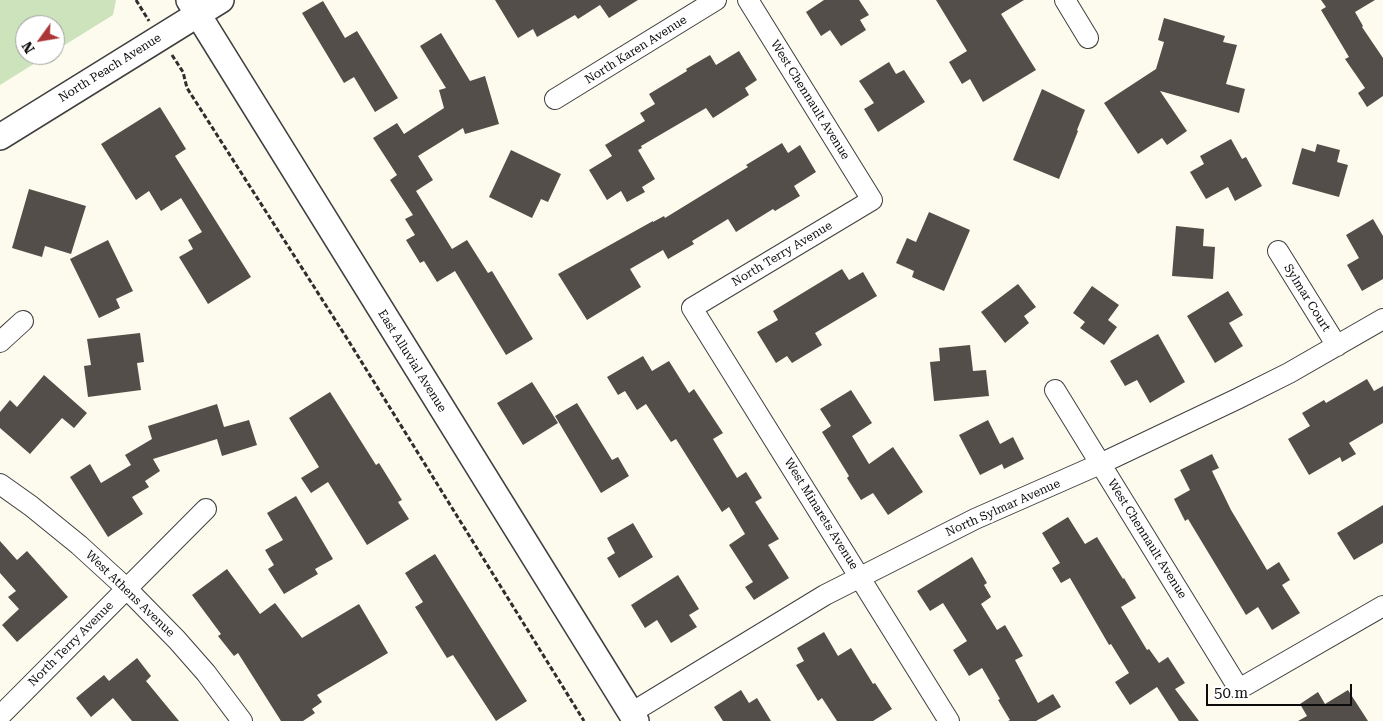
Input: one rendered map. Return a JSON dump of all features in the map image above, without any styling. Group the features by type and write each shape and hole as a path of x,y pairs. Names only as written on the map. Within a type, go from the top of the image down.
{"street":[{"name":"North Peach Avenue","path":"0,137 194,7 221,0"},
{"name":"North Karen Avenue","path":"555,99 716,0"},
{"name":"West Chennault Avenue","path":"748,0 872,200"},
{"path":"1065,0 1088,38"},
{"name":"East Alluvial Avenue","path":"194,7 633,717"},
{"name":"North Terry Avenue","path":"692,308 872,200"},
{"name":"Sylmar Court","path":"1278,250 1337,346"},
{"name":"West Minarets Avenue","path":"692,308 949,721"},
{"name":"North Sylmar Avenue","path":"633,717 825,595 860,576 975,519 1100,464 1237,399 1337,346 1383,319"},
{"path":"0,342 23,321"},
{"name":"West Chennault Avenue","path":"1055,390 1239,689 1383,606"},
{"name":"West Athens Avenue","path":"0,484 31,506 79,545 126,588 188,653 242,721"},
{"name":"North Terry Avenue","path":"0,716 206,509"}],"path":[{"path":"183,72 187,88 348,340 584,721"}],"green space":[{"path":"0,0 116,0 113,15 65,45 65,15 15,15 15,65 32,65 0,85"}],"building":[{"path":"495,0 638,0 609,18 600,5 578,19 575,15 537,37 533,29 518,38"},
{"path":"824,0 859,0 869,15 860,20 866,30 841,46 830,30 821,36 806,12"},
{"path":"936,0 1024,0 1001,14 1036,70 983,102 970,79 962,84 949,62 967,51"},
{"path":"1321,0 1375,0 1355,12 1362,27 1383,58 1383,96 1367,107 1358,93 1365,88 1345,59 1349,57 1321,10 1326,7"},
{"path":"323,1 345,38 357,31 398,98 375,112 354,77 344,83 302,13"},
{"path":"1164,18 1225,36 1223,42 1237,45 1226,84 1245,89 1239,113 1160,91 1187,131 1167,145 1162,138 1138,154 1104,103 1156,69 1164,42 1158,40"},
{"path":"441,33 470,81 485,76 499,124 465,134 463,128 418,156 433,180 416,191 452,249 467,240 488,273 492,271 533,339 506,355 455,271 437,282 424,261 420,263 406,240 415,235 405,219 413,215 390,180 397,175 373,138 397,123 404,134 444,108 439,90 446,88 420,46"},
{"path":"739,51 757,80 745,88 749,95 713,118 706,108 641,146 642,148 638,150 655,179 642,187 645,192 627,202 621,191 607,200 589,170 612,156 605,145 645,121 640,113 655,104 649,94 710,55 716,65"},
{"path":"889,62 896,74 904,70 925,102 878,132 864,109 874,103 859,81"},
{"path":"1042,89 1085,110 1059,179 1013,160"},
{"path":"160,107 186,149 175,156 251,277 208,304 179,257 193,249 188,240 202,232 181,198 161,211 149,191 136,200 101,144"},
{"path":"1231,139 1242,159 1246,157 1262,186 1235,201 1228,187 1206,199 1190,172 1204,164 1200,156"},
{"path":"782,143 788,153 800,145 816,172 794,186 800,196 775,211 773,209 736,232 728,219 692,241 694,244 668,259 663,250 630,269 641,287 587,320 558,274 653,221 664,216 665,218 748,167 746,165"},
{"path":"1317,144 1340,150 1337,162 1348,165 1339,197 1292,184 1302,148 1315,152"},
{"path":"511,150 561,174 548,202 541,199 532,218 489,197"},
{"path":"29,189 86,206 71,254 45,246 42,257 12,248"},
{"path":"929,212 970,230 944,291 912,277 914,271 896,263 907,238 916,242"},
{"path":"1373,219 1383,236 1383,279 1362,291 1347,265 1359,258 1346,235"},
{"path":"1176,226 1204,229 1203,246 1215,247 1213,279 1172,276"},
{"path":"108,240 133,291 116,299 120,308 99,318 70,259"},
{"path":"842,269 849,280 863,272 877,296 815,333 822,345 792,363 787,356 776,363 757,332 778,320 773,311"},
{"path":"1018,284 1036,307 1024,316 1029,323 1005,343 981,312"},
{"path":"1092,286 1119,305 1108,320 1117,327 1104,345 1080,328 1085,322 1073,313"},
{"path":"1228,291 1243,315 1229,323 1243,346 1215,363 1187,316"},
{"path":"140,333 144,362 137,363 141,390 88,397 84,366 91,365 87,339"},
{"path":"1158,334 1185,382 1150,403 1137,380 1125,386 1110,361"},
{"path":"970,345 973,371 986,370 989,396 934,401 930,362 940,361 939,348"},
{"path":"643,356 652,371 669,361 689,393 694,389 723,433 713,439 737,478 746,472 762,498 755,502 779,539 768,545 789,578 754,600 745,587 753,582 729,545 745,534 729,507 722,512 676,439 671,442 646,404 637,410 625,391 618,395 607,377"},
{"path":"44,375 87,413 74,428 62,418 30,454 0,428 0,412 10,400 17,407"},
{"path":"1367,379 1374,391 1383,386 1383,423 1349,443 1356,454 1342,462 1340,457 1309,475 1288,439 1310,426 1302,413 1324,400 1326,403"},
{"path":"532,382 558,423 523,445 497,403"},
{"path":"851,390 872,423 852,436 869,464 893,447 923,492 888,515 873,493 861,500 847,478 849,476 822,432 831,426 820,409"},
{"path":"330,392 376,465 379,463 402,500 398,502 409,519 367,545 328,482 311,493 301,478 319,467 289,418"},
{"path":"577,403 612,460 618,457 629,476 601,493 555,416"},
{"path":"217,404 224,427 249,420 257,445 222,456 217,439 153,459 160,471 145,481 149,487 132,497 143,514 108,537 70,477 90,464 101,483 131,465 125,455 152,439 148,426"},
{"path":"988,420 1000,444 1013,437 1024,459 1004,469 1002,464 980,475 959,435"},
{"path":"1212,454 1219,468 1212,471 1231,510 1267,570 1279,562 1290,580 1282,585 1300,613 1272,630 1258,607 1246,615 1188,519 1185,521 1174,499 1190,490 1180,470"},
{"path":"296,496 333,559 315,569 318,574 284,594 268,569 274,565 265,550 283,540 267,513"},
{"path":"1383,505 1383,543 1354,560 1337,533"},
{"path":"1068,517 1085,544 1097,537 1124,578 1136,598 1121,607 1147,650 1149,649 1159,663 1168,657 1185,683 1175,689 1199,721 1179,721 1157,687 1130,705 1115,682 1129,673 1111,644 1109,645 1070,578 1061,583 1052,568 1060,563 1042,533"},
{"path":"633,523 653,557 619,578 607,558 615,553 607,538"},
{"path":"0,541 17,560 27,551 68,597 17,642 2,625 19,609 8,597 16,591 0,573"},
{"path":"435,554 527,701 496,721 453,655 447,658 415,607 423,602 405,573"},
{"path":"972,557 987,583 984,585 991,597 981,604 997,630 1005,625 1023,656 1015,660 1038,703 1053,694 1061,707 1036,721 1008,721 1010,720 998,700 1000,699 982,668 969,676 953,650 967,641 943,603 930,611 917,591"},
{"path":"227,569 260,614 275,603 302,638 359,604 388,653 317,695 322,702 312,709 315,713 303,721 281,721 238,653 234,656 218,636 221,634 192,595"},
{"path":"678,575 699,609 689,615 697,627 671,643 657,620 645,628 631,605"},
{"path":"824,632 838,656 851,648 873,684 875,683 892,709 873,721 837,721 822,698 818,701 796,665 804,661 797,648"},
{"path":"137,658 151,676 146,681 179,721 132,721 113,698 91,717 76,698 104,675 109,681"},
{"path":"741,690 749,703 757,698 771,721 723,721 714,707"},
{"path":"1348,690 1368,721 1298,721 1307,716 1300,704 1318,692 1325,704"}]}
